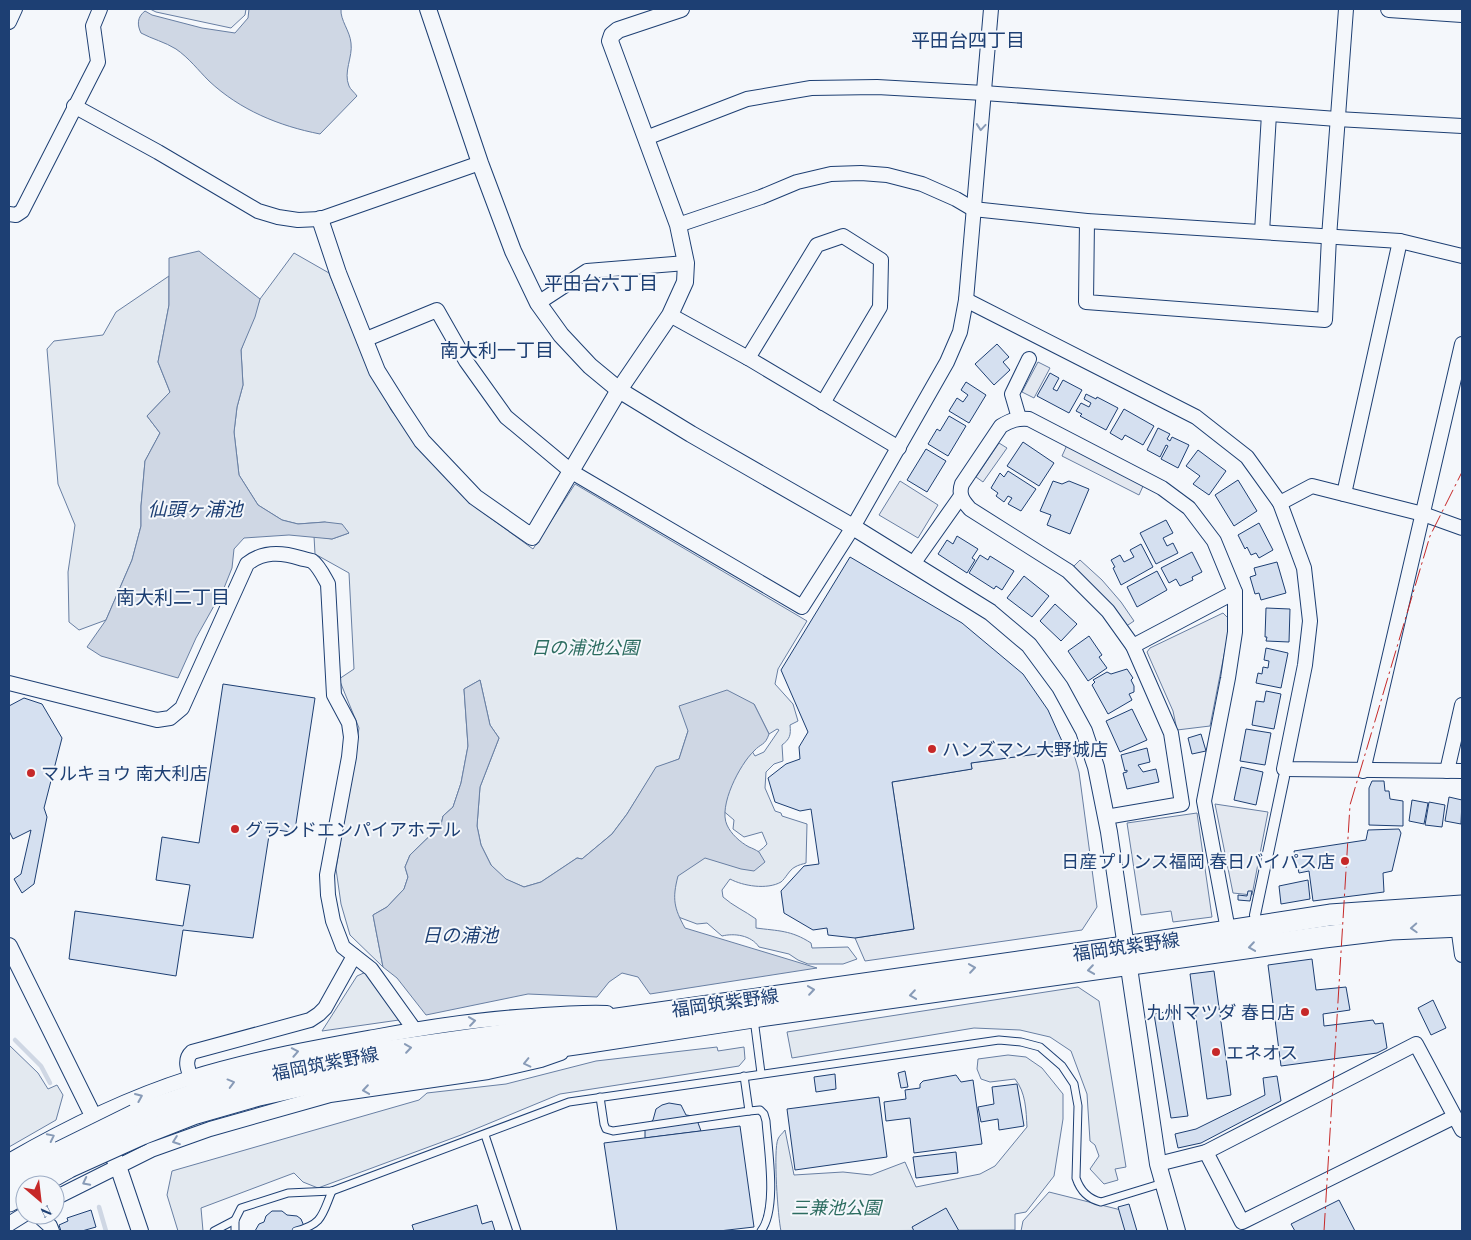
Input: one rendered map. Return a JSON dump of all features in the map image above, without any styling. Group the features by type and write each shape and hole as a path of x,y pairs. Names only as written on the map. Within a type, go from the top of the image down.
{"main road":[{"name":"福岡筑紫野線","path":"139,1125 202,1112 260,1095 331,1079 753,1017 1126,956 1228,930 1330,915 1461,919"},
{"name":"福岡筑紫野線","path":"9,1179 65,1159 218,1087 271,1072 334,1059 637,1015 1126,956 1324,937 1461,919"},
{"name":"福岡筑紫野線","path":"48,1175 65,1159"}],"street":[{"path":"9,22 15,9"},
{"path":"9,214 16,215 22,211 98,62 92,26 100,9"},
{"path":"428,9 480,163 513,250 538,303 561,336 590,366 619,390 691,434 853,527 990,612 1029,644 1060,687 1084,732 1094,760 1106,817 1158,1164 1177,1231"},
{"path":"320,219 338,273 377,371 422,440 475,497 532,538 619,390 670,315 685,282 686,263 678,225 610,41 612,35 618,30 680,9"},
{"path":"364,340 437,310 466,361 506,417 572,472 802,607 853,527 899,448 947,362 960,332 966,300 991,9"},
{"path":"1087,221 1086,302 1325,320 1328,237 1346,9"},
{"path":"1389,9 1462,14"},
{"path":"646,138 747,99 811,88 877,87 1462,126"},
{"path":"74,106 158,152 258,211 298,220 320,219 480,163"},
{"path":"1262,232 1269,114"},
{"path":"678,225 761,197 797,182 831,174 861,172 887,175 922,184 973,209 1087,221 1400,242 1462,256"},
{"path":"748,358 817,245 843,236 881,260 880,307 823,403"},
{"path":"1344,494 1400,242"},
{"path":"538,303 587,271 686,263"},
{"path":"966,300 1196,417 1247,457 1280,503 1304,568 1310,620 1305,666 1284,770 1462,771"},
{"path":"670,315 748,358 899,448"},
{"path":"1363,771 1462,344"},
{"path":"1019,418 1012,394 1029,359"},
{"path":"1182,804 1171,733 1133,646 1108,611 1068,571 970,509 961,496 962,484 1001,426 1009,421 1019,418 1029,419 1162,488 1189,508 1214,541 1235,592 1235,632 1204,801 1228,930"},
{"path":"1280,503 1312,486 1422,514 1462,528"},
{"path":"913,564 961,496"},
{"path":"9,683 157,720 170,718 182,708 247,564 254,559 276,553 289,554 311,561 322,573 328,584 334,695 349,724 351,736 349,758 327,875 328,895 333,921 343,947 371,969 414,1029"},
{"path":"1133,646 1235,592"},
{"path":"1447,771 1462,705"},
{"path":"1255,915 1284,777"},
{"path":"1106,817 1204,801"},
{"path":"1461,919 1462,955"},
{"path":"9,947 118,1166 140,1231"},
{"path":"192,1081 187,1058 192,1052 310,1020 319,1014 325,1008 354,956"},
{"path":"9,1160 94,1116 140,1096 270,1056 414,1029 484,1019 584,1012 637,1015"},
{"path":"65,1193 151,1150 208,1126 330,1095 488,1072 541,1060 589,1042"},
{"path":"1158,1164 1206,1152 1416,1044 1462,1130"},
{"path":"1206,1152 1242,1222 1454,1117"}],"lane":[{"path":"753,1017 761,1073"},
{"path":"235,1231 235,1220 241,1208 288,1193 332,1192 569,1102 999,1040 1021,1042 1040,1047 1062,1066 1074,1084 1078,1106 1076,1178 1086,1196 1100,1202 1163,1183"},
{"path":"744,1076 749,1112"},
{"path":"600,1097 604,1124 606,1129 613,1131 760,1110 764,1114 766,1121 771,1183 765,1229"},
{"path":"485,1135 517,1231"},
{"path":"296,1231 316,1224 321,1218 332,1192"},
{"path":"214,1231 235,1220"}],"green space":[{"path":"150,9 246,9 245,15 231,28 156,12"},
{"name":"日の浦池公園","path":"294,253 329,273 357,342 391,410 427,456 474,506 533,549 575,484 807,621 778,669 775,684 793,704 798,721 790,725 787,741 782,745 783,761 774,764 766,772 765,788 775,811 781,813 782,816 807,824 806,863 793,868 781,882 769,886 741,884 730,879 722,890 723,897 756,919 756,928 797,936 811,943 812,948 848,947 857,959 843,964 808,964 789,954 759,947 747,937 737,935 722,936 707,923 697,924 673,915 671,883 688,853 730,858 741,857 759,851 767,844 762,832 744,837 733,829 734,820 714,803 750,748 755,756 764,752 779,730 777,729 769,734 754,704 688,731 679,759 656,768 612,834 582,859 577,858 541,882 524,887 505,879 491,865 481,845 477,826 480,787 499,738 490,725 480,680 464,689 468,746 461,783 453,807 443,816 441,825 410,855 405,867 408,877 404,889 387,907 373,915 383,967 350,935 341,904 336,869 359,728 339,679 354,669 349,573 315,554 314,536 332,539 349,533 325,522 298,524 282,520 258,505 239,475 234,432 237,407 243,385 241,350 260,299"},
{"path":"169,276 169,305 158,362 170,392 147,416 160,433 145,461 141,526 132,560 106,620 79,630 69,622 68,572 75,525 58,484 47,349 54,341 103,335 116,312"},
{"path":"366,972 399,1020 322,1031 357,976"},
{"path":"1078,987 1099,1001 1126,1167 1115,1169 1118,1180 1104,1184 1090,1169 1099,1156 1095,1145 1090,1141 1087,1094 1071,1051 1050,1037 1020,1030 974,1028 792,1058 787,1032"},
{"path":"9,1045 38,1073 48,1089 57,1085 63,1095 56,1120 9,1147"},
{"path":"717,1047 718,1051 744,1047 745,1059 739,1066 560,1094 461,1135 318,1188 303,1182 294,1173 201,1208 203,1231 178,1231 167,1195 172,1171 419,1100 427,1093 506,1084 596,1061"},
{"name":"三兼池公園","path":"1008,1055 1026,1057 1042,1068 1063,1094 1063,1119 1054,1176 1026,1212 1015,1214 1015,1230 781,1231 777,1199 776,1156 778,1139 785,1130 794,1175 843,1172 871,1175 905,1162 916,1187 980,1174 995,1166 1027,1127 1025,1102 1019,1084 1015,1079 990,1082 981,1079 977,1069 978,1059"}],"shaded area":[{"path":"1038,362 1050,368 1034,398 1022,392"},
{"path":"999,443 1007,448 983,482 976,477"},
{"path":"1067,445 1144,484 1139,495 1062,456"},
{"path":"900,481 938,505 918,538 879,515"},
{"path":"1080,560 1102,580 1134,621 1125,627 1073,567"},
{"path":"1223,613 1229,619 1227,640 1210,726 1177,730 1173,711 1147,652 1150,648"},
{"path":"1072,747 1079,772 1097,907 1082,930 865,961 855,938 914,929 892,782 972,769 971,763 1066,750"},
{"path":"1215,804 1268,812 1252,895 1233,893"},
{"path":"1197,813 1212,917 1173,922 1171,911 1141,915 1127,823"},
{"path":"1049,1192 1129,1212 1136,1231 1021,1231 1023,1221"}],"water":[{"path":"249,9 341,9 351,43 347,81 357,96 320,134 275,121 234,100 209,81 176,49 141,33 138,21 145,11 152,15 202,28 235,33 248,18"},
{"name":"仙頭ヶ浦池","path":"199,251 260,299 255,317 241,350 243,385 237,407 234,432 239,475 258,505 282,520 298,524 325,522 342,524 349,533 332,539 289,535 244,538 234,549 232,568 224,588 196,638 178,678 101,656 87,647 106,620 132,560 141,526 145,461 160,433 147,416 170,392 158,362 169,305 169,258"},
{"name":"日の浦池","path":"480,680 490,725 499,738 480,787 477,826 481,845 491,865 506,879 524,887 541,882 577,858 582,859 612,834 627,814 656,767 679,759 688,731 679,706 727,690 754,704 769,734 764,743 756,748 748,757 737,775 725,807 725,817 733,835 759,852 765,862 754,871 705,858 678,876 675,891 676,909 685,928 817,968 650,994 638,977 622,973 609,982 597,997 528,994 426,1015 397,978 383,967 373,915 387,907 404,889 408,877 405,867 410,855 441,825 443,816 453,807 461,783 468,746 464,689"}],"building":[{"path":"997,344 1009,357 1003,362 1010,370 994,385 975,364"},
{"path":"1050,373 1059,378 1053,389 1057,391 1063,380 1082,390 1069,413 1037,396"},
{"path":"966,382 986,395 969,423 949,411 957,398 963,402 968,395 961,390"},
{"path":"1086,394 1096,399 1097,397 1118,408 1106,430 1080,416 1082,414 1076,411 1081,403 1089,407 1091,403 1084,399"},
{"path":"1124,409 1154,426 1143,445 1125,435 1122,440 1110,433"},
{"path":"949,416 966,426 948,456 928,444 937,429 940,431"},
{"path":"1158,428 1170,434 1167,439 1170,441 1172,437 1189,445 1178,468 1161,459 1168,446 1166,445 1160,457 1147,450"},
{"path":"1023,442 1054,463 1039,486 1007,466"},
{"path":"926,449 946,461 927,492 907,480"},
{"path":"1198,450 1226,471 1209,495 1193,484 1200,476 1186,466"},
{"path":"1008,471 1036,489 1021,511 1008,504 1012,498 1008,496 1004,502 996,496 998,493 991,488 1000,473 1004,477"},
{"path":"1238,480 1257,511 1234,526 1215,495"},
{"path":"1053,481 1062,484 1069,481 1089,489 1070,534 1047,525 1051,515 1040,511"},
{"path":"1166,520 1173,533 1163,538 1167,546 1173,543 1178,553 1156,564 1140,533"},
{"path":"1259,523 1273,550 1259,558 1256,553 1251,555 1247,547 1245,549 1238,535"},
{"path":"957,536 978,549 972,558 975,560 967,573 938,554 947,540 953,544"},
{"path":"1141,544 1153,567 1121,585 1111,560 1120,555 1124,562 1134,557 1130,550"},
{"path":"1192,552 1202,572 1192,577 1193,580 1180,586 1176,579 1169,583 1161,568"},
{"path":"980,555 988,560 990,556 1014,571 1002,590 996,586 994,589 969,573"},
{"name":"ハンズマン 大野城店","path":"850,557 962,623 1023,674 1048,710 1066,750 971,763 972,769 892,782 914,929 855,938 828,935 827,928 813,930 784,913 781,891 804,866 819,864 811,809 800,811 775,802 768,778 786,764 800,759 799,747 808,732 781,670"},
{"path":"1277,562 1286,593 1261,600 1259,593 1255,594 1250,577 1256,575 1254,568"},
{"path":"1157,571 1167,590 1137,607 1127,587"},
{"path":"1024,576 1049,596 1032,617 1007,598"},
{"path":"1055,604 1077,624 1061,641 1040,621"},
{"path":"1266,608 1290,609 1289,642 1266,641"},
{"path":"1089,636 1102,655 1099,657 1107,668 1088,681 1068,651"},
{"path":"1266,648 1288,653 1281,688 1256,683 1258,673 1262,674 1263,667 1268,668 1269,661 1264,660"},
{"path":"1127,669 1133,678 1131,680 1134,692 1129,694 1132,700 1108,714 1092,685 1095,682 1093,680 1107,672 1111,674"},
{"name":"グランドエンパイアホテル","path":"223,684 315,698 295,830 291,832 270,829 253,938 183,930 176,976 69,959 75,911 183,926 190,885 156,880 162,837 199,843"},
{"path":"1266,691 1281,694 1274,729 1252,725 1256,701 1264,702"},
{"name":"マルキョウ 南大利店","path":"24,698 42,704 62,738 44,808 47,817 34,884 22,893 14,879 21,874 31,830 13,839 9,831 9,706"},
{"path":"1132,709 1147,740 1120,752 1106,721"},
{"path":"1246,729 1271,733 1265,765 1240,761"},
{"path":"1201,734 1206,751 1192,754 1188,738"},
{"path":"1147,748 1150,762 1138,765 1143,772 1156,769 1159,782 1127,789 1123,773 1127,772 1127,770 1125,771 1121,755"},
{"path":"1241,767 1263,772 1256,805 1234,800"},
{"path":"1372,781 1384,781 1385,791 1389,791 1390,799 1403,801 1403,826 1369,825 1369,788"},
{"path":"1449,797 1462,800 1461,824 1445,821"},
{"path":"1412,800 1428,803 1424,824 1409,821"},
{"path":"1429,802 1445,805 1442,827 1425,825"},
{"name":"日産プリンス福岡 春日バイパス店","path":"1399,829 1401,833 1392,871 1383,873 1384,892 1313,901 1309,871 1299,873 1294,851 1366,840 1368,830"},
{"path":"1308,880 1310,899 1281,904 1279,886"},
{"path":"1248,891 1252,891 1250,901 1238,900 1238,895 1247,896"},
{"name":"九州マツダ 春日店","path":"1312,959 1316,990 1346,987 1350,1010 1323,1014 1324,1026 1373,1020 1375,1024 1383,1023 1387,1048 1377,1053 1281,1066 1268,965"},
{"path":"1214,971 1231,1095 1207,1099 1190,974"},
{"path":"1433,1000 1446,1028 1431,1035 1418,1008"},
{"path":"1171,1011 1188,1116 1171,1118 1154,1014"},
{"path":"905,1071 908,1087 901,1088 898,1073"},
{"path":"835,1074 836,1089 816,1092 814,1077"},
{"path":"956,1075 961,1082 973,1080 982,1144 914,1153 910,1118 886,1121 884,1102 906,1099 905,1090 920,1088 920,1084 923,1081"},
{"path":"1277,1076 1281,1101 1201,1143 1178,1148 1175,1134 1196,1129 1265,1095 1263,1078"},
{"path":"1017,1084 1024,1126 999,1130 998,1119 981,1122 978,1107 994,1104 992,1087"},
{"path":"879,1097 887,1157 795,1170 787,1109"},
{"path":"669,1103 681,1105 686,1115 693,1116 697,1120 701,1131 645,1138 645,1127 653,1120 656,1109"},
{"path":"740,1126 754,1227 719,1231 617,1231 604,1143"},
{"path":"956,1152 958,1173 916,1178 913,1157"},
{"path":"1339,1200 1355,1231 1295,1231 1291,1224"},
{"path":"1129,1204 1137,1231 1125,1231 1118,1207"},
{"path":"477,1205 482,1224 492,1221 495,1231 414,1231 412,1225"},
{"path":"946,1208 959,1231 914,1231 912,1227"},
{"path":"91,1210 96,1227 82,1231 61,1231 59,1225 65,1225 65,1222 68,1221 67,1218"},
{"path":"272,1211 282,1211 287,1215 297,1216 301,1219 306,1231 255,1231"}],"waterway":[{"path":"15,1040 41,1066 50,1083"},
{"path":"99,1207 106,1231"}],"power":[{"path":"1324,1231 1350,805 1430,536 1462,472"}],"place":[{"name":"ハンズマン 大野城店","path":"932,749"},
{"name":"マルキョウ 南大利店","path":"31,773"},
{"name":"グランドエンパイアホテル","path":"235,829"},
{"name":"日産プリンス福岡 春日バイパス店","path":"1345,861"},
{"name":"九州マツダ 春日店","path":"1305,1012"},
{"name":"エネオス","path":"1216,1052"}],"district":[{"name":"平田台四丁目","path":"968,39"},
{"name":"平田台六丁目","path":"601,282"},
{"name":"南大利一丁目","path":"497,349"},
{"name":"南大利二丁目","path":"173,596"}]}
